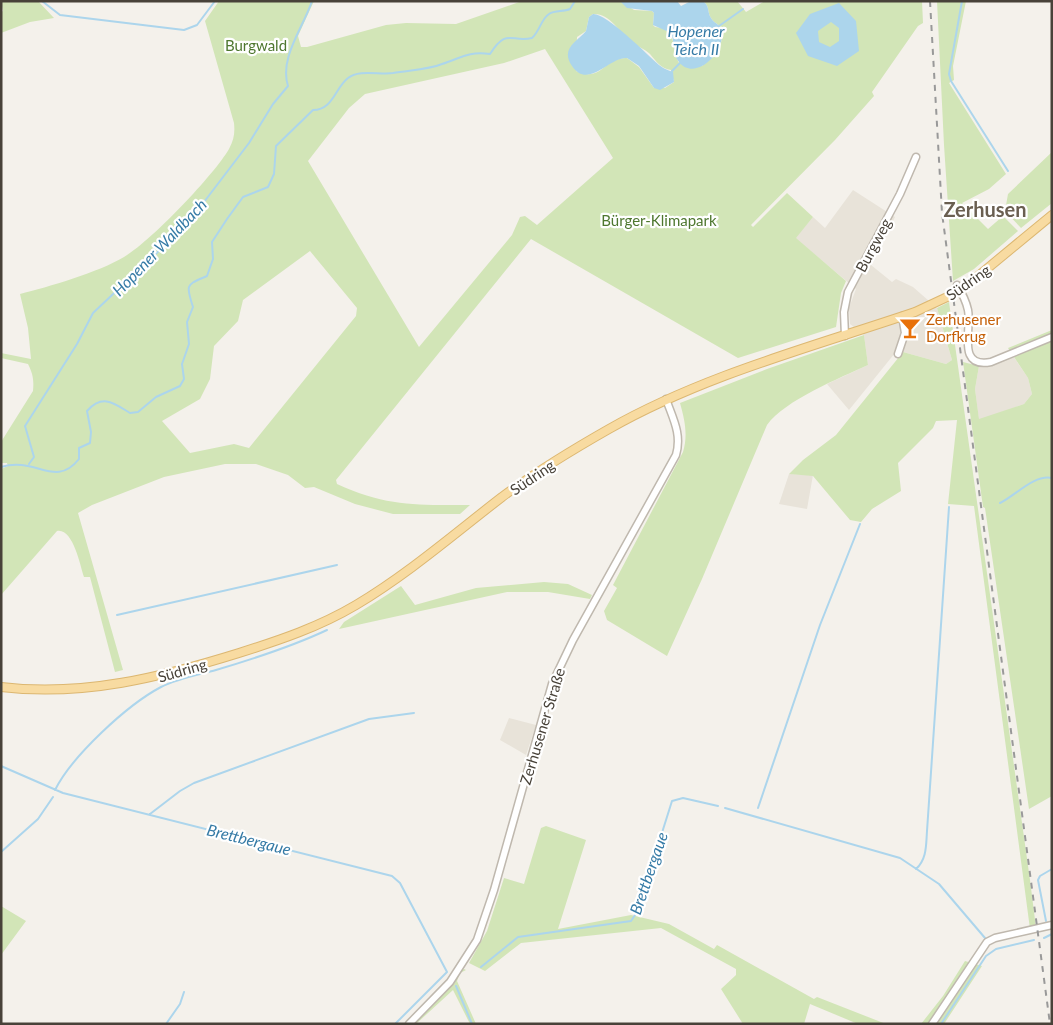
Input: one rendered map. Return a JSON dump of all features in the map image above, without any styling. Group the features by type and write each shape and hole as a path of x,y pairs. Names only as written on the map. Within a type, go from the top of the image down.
{"main road":[{"name":"Südring","path":"1,687 69,689 122,684 187,670 308,630 341,614 392,582 538,472 610,428 666,399 710,381 902,316 959,288 1052,215"}],"street":[{"name":"Burgweg","path":"845,336 844,312 848,292 900,194 916,158"},
{"path":"959,288 968,311 967,348 969,355 975,362 991,362 1052,337"},
{"path":"898,354 905,333 902,316"},
{"name":"Zerhusener Straße","path":"408,1024 450,982 477,940 491,898 552,684 573,640 676,455 679,442 678,430 666,399"},
{"path":"932,1024 987,942 994,938 1037,930 1052,925"}],"shaded area":[{"path":"853,190 895,217 871,265 892,282 896,279 913,287 937,308 952,360 946,364 903,352 899,348 849,410 827,384 868,365 864,335 850,324 849,308 856,289 795,238 813,217 825,228"},
{"path":"1013,356 1028,378 1032,394 1024,404 979,420 975,389 979,366 988,366"},
{"path":"789,474 813,475 807,509 779,504"},
{"path":"509,718 536,725 526,755 500,740"}],"green space":[{"path":"1,1 38,1 54,18 30,22 1,33 1,12 3,11"},
{"path":"219,1 314,1 298,36 301,47 307,47 386,25 406,23 456,24 522,1 620,1 634,10 652,11 654,13 653,25 662,28 670,35 679,63 702,66 715,54 722,38 719,26 710,16 707,5 703,1 737,1 746,12 765,1 922,1 923,23 918,26 872,92 874,96 835,140 751,225 753,227 787,193 813,217 796,238 846,281 841,293 836,327 738,358 531,239 336,480 337,484 355,492 387,501 418,504 470,505 460,514 393,514 355,504 314,487 305,488 288,475 256,464 225,464 164,477 92,505 78,513 123,670 115,672 90,577 84,577 72,541 63,532 57,531 1,595 1,469 8,466 7,463 1,463 1,442 33,391 33,384 28,364 1,358 1,353 31,359 28,328 20,294 59,283 114,263 124,257 165,223 210,175 229,149 234,136 234,123 205,21","holes":["593,14 609,20 630,41 648,52 662,66 671,70 674,82 665,88 654,88 639,67 627,58 613,61 592,74 576,71 577,37 586,31 589,17","545,49 613,158 537,225 525,216 520,217 512,235 419,347 308,161 349,108 365,94 504,63","310,251 357,308 356,316 249,448 234,444 190,453 162,421 200,399 210,379 214,346 238,321 243,300"]},
{"path":"937,1 966,1 953,66 954,80 949,83 1006,174 989,189 962,203 988,229 1003,216 1018,231 974,269 953,281 944,145"},
{"path":"1052,152 1052,203 1021,228 1005,211 1008,194"},
{"path":"949,302 1030,880 1036,928 1030,929 974,506 948,504 957,420 936,421 933,428 898,463 901,491 872,509 861,522 850,520 813,476 789,474 803,460 836,435 903,352 946,364 952,360 937,308"},
{"path":"1052,330 1052,796 1029,809 963,362 979,366 975,389 979,419 1024,404 1032,394 1028,378 1008,348"},
{"path":"864,335 868,365 799,398 775,416 767,425 702,579 667,656 607,620 604,611 617,588 613,585 683,452 685,428 680,403 767,369"},
{"path":"544,582 568,584 592,595 590,599 548,592 507,592 339,629 344,622 401,586 415,605 476,588"},
{"path":"546,826 586,840 558,929 631,915 669,924 714,949 717,945 814,999 817,997 886,1024 858,1024 810,1004 804,1024 743,1024 721,989 736,975 736,969 661,928 521,943 485,971 469,963 487,931 504,878 524,884 541,828"},
{"path":"1,906 26,921 1,955"},
{"path":"965,961 982,966 944,1024 921,1024 943,996"},
{"path":"462,970 466,970 460,973 457,981 476,1024 470,1024 453,990 416,1024 412,1024"}],"water":[{"name":"Hopener Teich II","path":"620,1 677,1 681,6 691,1 703,1 707,5 710,16 719,26 722,34 721,44 717,52 703,66 694,69 686,68 677,59 671,33 653,25 654,13 652,11 627,8"},
{"path":"839,3 856,21 859,51 837,66 808,56 796,33 810,14","holes":["831,22 839,28 839,41 830,47 819,42 818,31"]},
{"path":"593,14 607,20 627,35 659,65 673,72 674,82 660,90 654,88 639,66 627,58 613,62 592,74 578,73 569,60 569,50 574,42 586,31 589,17"}],"waterway":[{"path":"42,1 60,15 184,30 197,25 215,1"},
{"name":"Hopener Waldbach","path":"29,464 34,457 25,426 77,344 93,313 164,246 204,202 249,143 273,104 288,86 286,75 289,54 312,1"},
{"path":"1,467 25,465 53,472 70,468 79,459 79,448 90,443 91,432 87,411 98,402 109,402 130,413 138,412 156,397 180,386 184,379 182,364 189,344 187,322 193,307 189,286 207,276 213,259 212,242 243,197 268,187 274,174 276,146 313,110 320,109 329,103 348,78 364,73 388,73 424,69 470,54 490,54 505,38 532,38 546,16 554,12 570,9 575,1"},
{"path":"962,1 949,74 951,81 1008,171"},
{"path":"719,26 743,9"},
{"path":"672,71 680,63"},
{"path":"1000,503 1038,479 1052,478"},
{"path":"916,869 922,861 926,847 949,507"},
{"path":"758,808 820,625 860,524"},
{"path":"117,615 337,565"},
{"path":"55,790 87,747 102,732 147,695 167,684 272,652 327,630"},
{"path":"150,814 180,791 194,783 369,719 414,713"},
{"name":"Brettbergaue","path":"1,766 63,793 392,876 400,883 447,972 395,1024"},
{"path":"1,852 38,819 53,797"},
{"name":"Brettbergaue","path":"481,967 518,937 631,921 637,912 672,801 683,798 718,806"},
{"name":"Brettbergaue","path":"725,808 900,858 939,884 985,938"},
{"name":"Brettbergaue","path":"1046,921 1038,880 1040,876 1052,869"},
{"path":"1044,938 1052,934"},
{"path":"941,1024 986,956 996,949 1034,940"},
{"path":"456,986 472,1024"},
{"path":"166,1024 180,1004 184,992"}],"railway":[{"path":"930,1 942,213 1050,1024"}],"place":[{"name":"Zerhusener Dorfkrug","path":"910,328"}],"district":[{"name":"Zerhusen","path":"985,209"}],"park label":[{"name":"Burgwald","path":"256,45"},
{"name":"Bürger-Klimapark","path":"659,220"}]}
